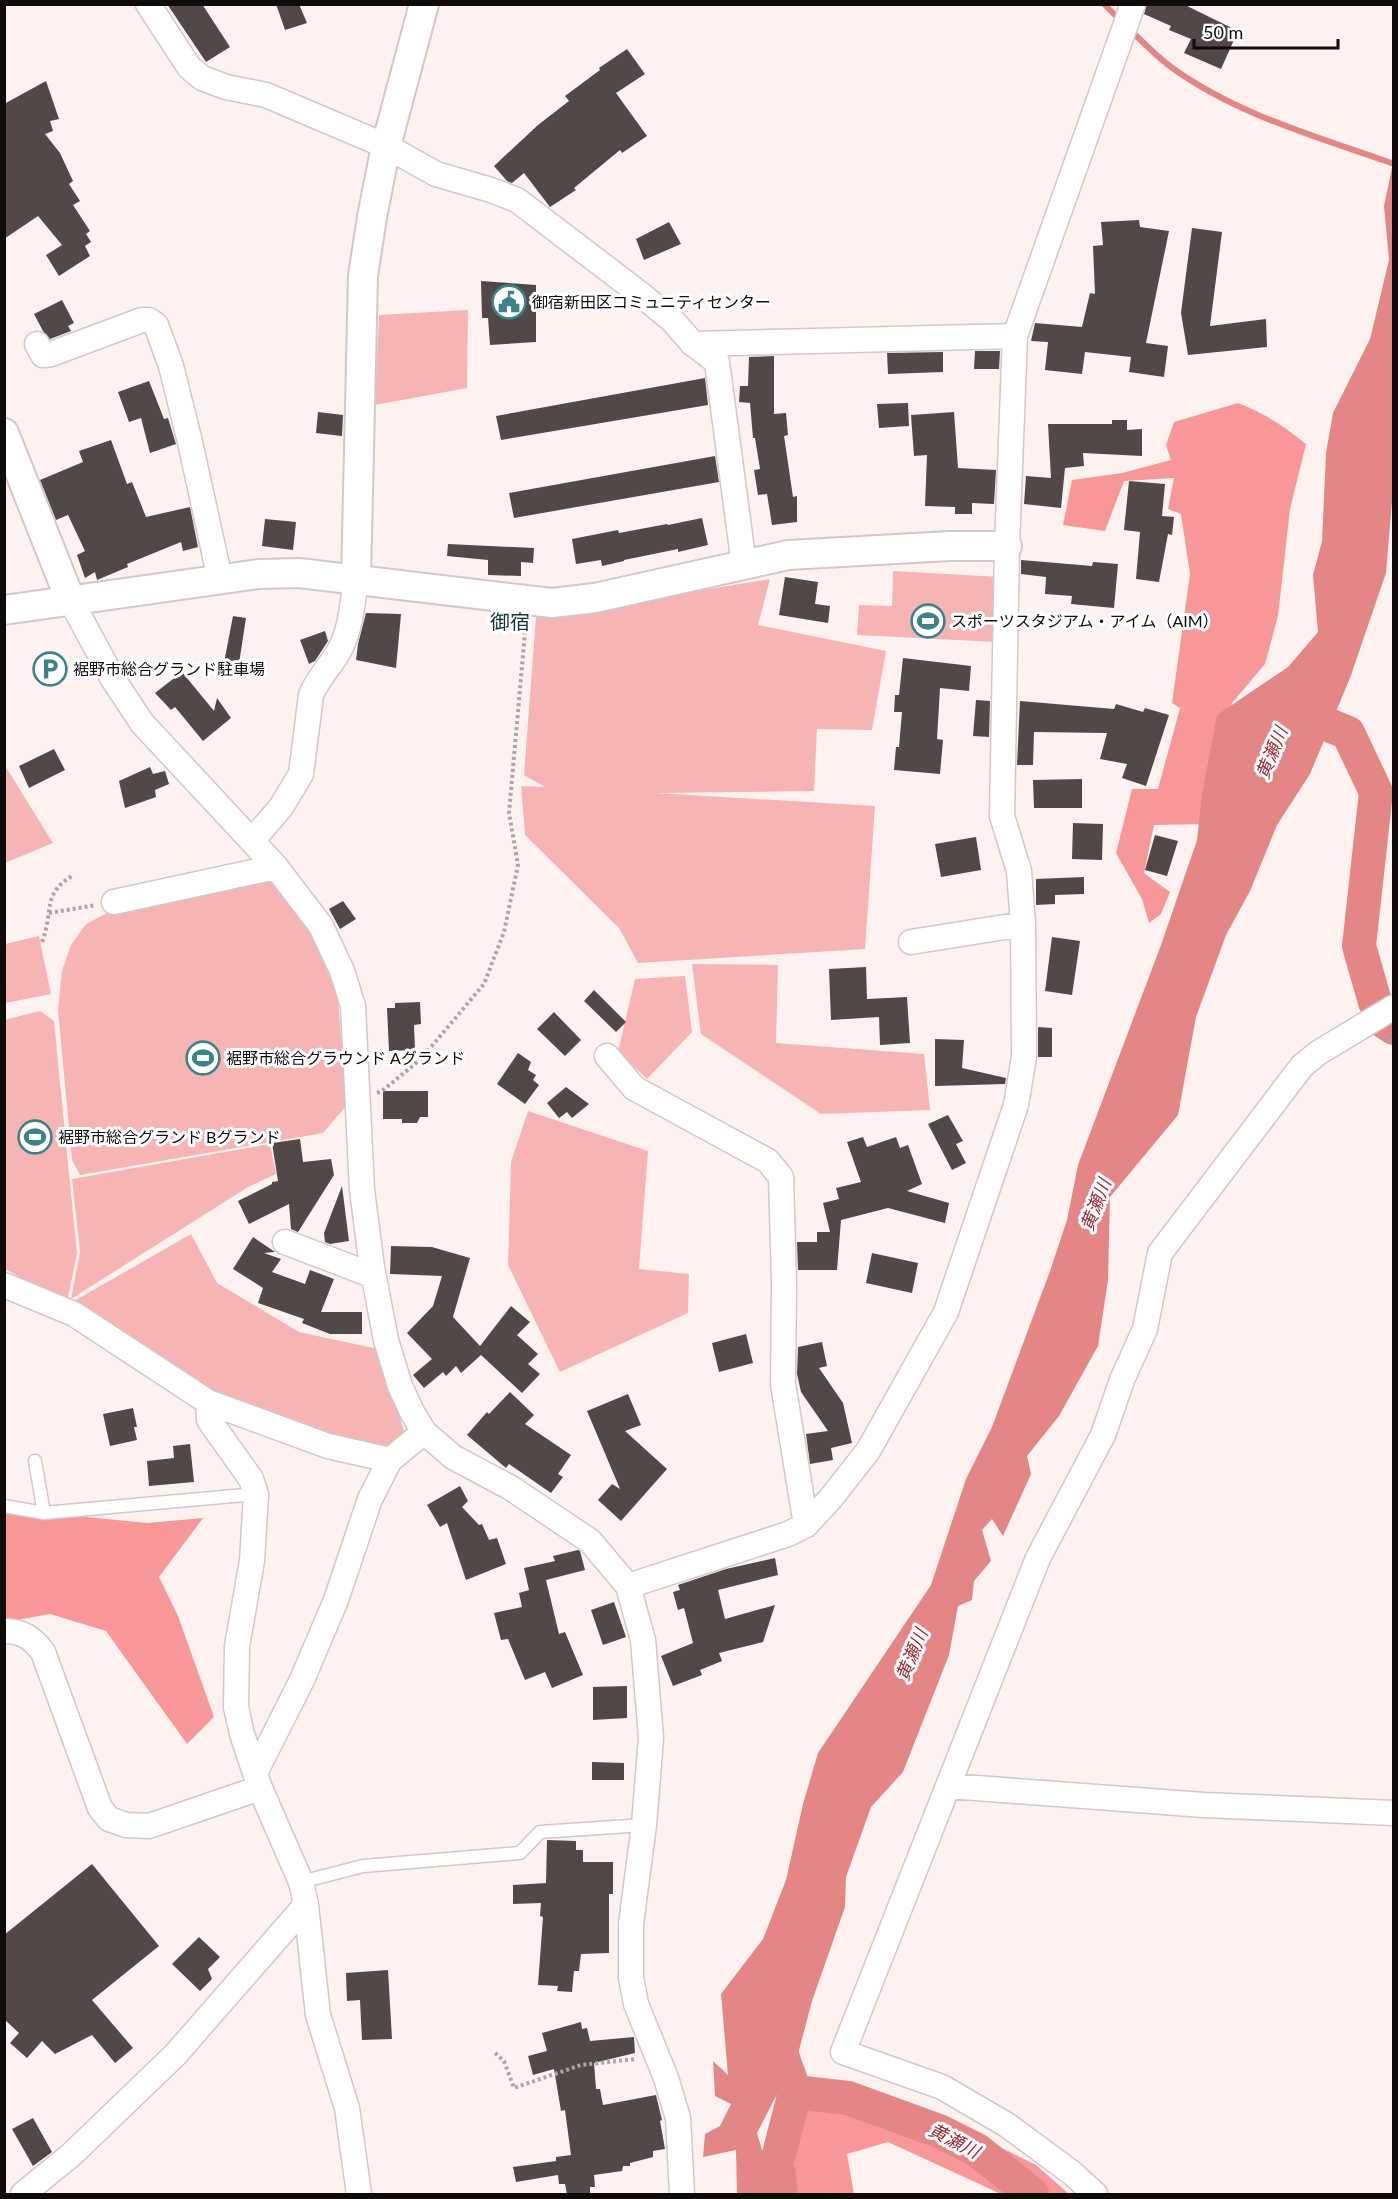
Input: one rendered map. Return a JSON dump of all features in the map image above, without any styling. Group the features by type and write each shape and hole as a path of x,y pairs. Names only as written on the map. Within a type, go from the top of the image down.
{"street":[{"path":"148,4 189,67 202,78 226,87 266,95 386,146 436,174 518,200 639,293 672,320 693,345 717,362 744,565"},
{"path":"252,841 281,807 301,774 311,695 315,684 337,655 349,628 356,579 363,276 386,146 424,4"},
{"path":"627,1587 788,1534 806,1525 831,1498 868,1452 946,1312 1016,1105 1024,1057 1023,924 1019,872 1002,816 1007,546 1015,336 1125,15"},
{"path":"37,344 43,355 51,354 142,320 149,320 156,325 171,366 220,579"},
{"path":"693,345 1015,336"},
{"path":"4,433 70,599 113,680 142,723 276,867 321,926 342,971 353,1006 362,1190 374,1276 386,1340 400,1386 424,1432 453,1457 511,1488 590,1541 627,1587 643,1640 651,1738 644,1825 631,1924 631,1978 636,2004 666,2078 678,2118 682,2194"},
{"path":"4,610 258,574 299,573 552,603 595,598 788,555 950,546 1007,546"},
{"path":"114,902 276,867"},
{"path":"911,942 1023,924"},
{"path":"1095,2194 1072,2172 1007,2125 942,2087 843,2052 1038,1558 1103,1435 1122,1380 1144,1329 1160,1253 1302,1066 1318,1053 1386,1011"},
{"path":"607,1056 634,1088 768,1161 781,1177 784,1283 783,1384 806,1525"},
{"path":"285,1242 374,1276"},
{"path":"4,1285 75,1314 208,1402 328,1446 390,1460"},
{"path":"208,1402 209,1420 251,1479 256,1494 252,1561 237,1646 236,1707 257,1781 304,1893 318,2015 347,2108 359,2194"},
{"path":"4,1631 18,1631 32,1639 43,1652 100,1808 109,1819 126,1825 149,1826 257,1781 336,1600 370,1499 390,1460 424,1432"},
{"path":"949,1786 1204,1805 1394,1813"},
{"path":"23,2194 71,2155 176,2055 304,1893"}],"lane":[{"path":"35,1461 44,1513"},
{"path":"4,1506 44,1513 256,1494"},
{"path":"304,1893 363,1866 520,1854 540,1832 644,1825"}],"path":[{"path":"356,1099 382,1091 421,1059 484,984 504,932 518,865 509,813 528,601"},
{"path":"42,942 46,933 52,892 74,875"},
{"path":"49,913 114,902"},
{"path":"495,2053 504,2061 514,2088 581,2064 657,2057"}],"shaded area":[{"path":"468,310 467,388 375,405 379,315"},
{"path":"1238,403 1274,421 1306,444 1290,509 1278,616 1265,664 1232,703 1208,824 1154,825 1144,873 1170,892 1161,914 1149,923 1142,899 1116,853 1132,789 1158,789 1180,708 1172,703 1190,574 1181,514 1168,509 1174,478 1124,481 1105,531 1063,525 1072,480 1122,473 1171,460 1166,445 1174,422"},
{"name":"スポーツスタジアム・アイム（AIM）","path":"893,571 1000,577 997,642 857,635 859,605 892,606"},
{"path":"770,579 758,625 886,651 872,730 817,729 814,791 656,793 875,806 865,949 638,963 619,928 525,835 521,786 545,787 524,775 536,617"},
{"path":"4,764 53,843 5,863 4,863"},
{"name":"裾野市総合グラウンド Aグランド","path":"271,878 313,931 337,989 347,1105 323,1133 80,1175 72,1160 58,1010 62,971 71,945 86,924 107,913"},
{"path":"39,936 51,994 5,1003 5,944"},
{"path":"692,964 778,965 776,1043 924,1054 930,1110 821,1114 701,1034"},
{"path":"685,976 692,1032 647,1079 618,1052 635,979"},
{"name":"裾野市総合グランド Bグランド","path":"40,1011 54,1021 77,1254 67,1302 5,1269 4,1020"},
{"path":"528,1111 648,1151 639,1269 689,1274 688,1313 560,1372 508,1265 511,1162"},
{"path":"270,1144 276,1174 248,1187 71,1299 80,1252 72,1179"},
{"path":"191,1234 217,1283 299,1332 378,1349 405,1434 394,1447 333,1442 215,1400 74,1301"},
{"path":"5,1509 147,1523 203,1518 159,1577 178,1616 214,1717 187,1744 106,1631 50,1614 5,1622"},
{"path":"828,2093 867,2096 974,2134 1036,2165 1069,2194 1001,2194 888,2142 847,2154 854,2194 791,2194 796,2149 807,2107"}],"water":[{"path":"1393,163 1394,478 1386,573 1350,678 1310,774 1277,825 1250,891 1226,935 1196,1017 1178,1115 1110,1197 1108,1280 1098,1346 1059,1416 1027,1456 1031,1474 1003,1536 992,1519 982,1530 991,1561 974,1581 972,1600 958,1606 949,1655 903,1772 871,1807 846,1877 845,1907 812,2001 798,2054 757,2133 775,2194 737,2194 736,2150 703,2157 705,2134 720,2126 731,2104 715,2096 713,2061 728,2075 721,1994 763,1939 786,1880 803,1804 818,1753 931,1585 966,1479 992,1427 1050,1271 1067,1220 1078,1165 1161,945 1197,840 1202,795 1217,715 1288,667 1318,632 1313,575 1322,541 1326,453 1333,413 1370,339 1389,260 1384,206"}],"building":[{"path":"167,4 202,4 230,47 206,62"},
{"path":"276,4 299,4 307,23 285,30"},
{"path":"1147,4 1183,4 1238,31 1221,69 1184,53 1191,39 1169,30 1171,26 1144,14"},
{"path":"627,49 645,74 616,93 647,136 622,153 620,150 574,188 576,190 550,207 524,173 512,183 507,181 494,166 538,125 569,101 565,96"},
{"path":"46,81 59,119 50,121 53,131 45,134 60,153 73,181 69,184 80,201 73,205 90,231 86,234 91,242 85,246 90,256 59,276 46,255 62,245 38,216 4,239 4,104"},
{"path":"1139,220 1140,227 1169,231 1146,343 1168,346 1164,377 1129,372 1131,357 1085,352 1082,374 1045,370 1048,342 1031,341 1035,323 1082,327 1090,293 1095,294 1093,246 1103,245 1101,222"},
{"path":"669,222 681,244 644,260 636,239"},
{"path":"1192,228 1222,232 1210,326 1266,319 1267,347 1188,355 1181,313"},
{"name":"御宿新田区コミュニティセンター","path":"481,281 536,285 536,342 490,345 488,318 482,318"},
{"path":"62,300 74,323 68,326 71,331 50,339 34,314"},
{"path":"975,351 1000,351 999,369 974,369"},
{"path":"943,352 943,372 888,374 887,353"},
{"path":"774,356 774,414 786,413 788,435 784,436 793,497 797,496 797,522 772,525 767,494 758,495 754,470 760,469 755,438 753,438 750,403 739,402 740,386 748,386 749,357"},
{"path":"705,378 708,405 501,440 496,416"},
{"path":"149,381 164,419 168,418 176,444 150,453 141,418 129,422 118,392"},
{"path":"908,403 909,426 879,428 877,404"},
{"path":"318,412 343,415 342,436 316,433"},
{"path":"954,412 958,468 996,470 994,504 972,503 972,514 955,514 955,507 925,506 927,455 914,456 911,415"},
{"path":"1112,420 1127,420 1127,430 1142,429 1142,456 1083,453 1084,466 1065,468 1061,508 1024,504 1026,476 1051,478 1048,424 1112,424"},
{"path":"111,440 127,484 132,482 146,517 190,507 198,547 183,551 181,542 127,564 128,567 97,580 95,572 85,578 77,555 85,551 68,515 56,520 40,480 83,462 79,451"},
{"path":"715,456 719,482 514,518 509,493"},
{"path":"1129,481 1165,484 1162,516 1174,517 1172,535 1168,534 1159,582 1136,579 1140,532 1124,530"},
{"path":"702,518 708,545 678,552 678,549 602,566 601,560 576,564 572,539"},
{"path":"265,519 296,522 293,550 262,546"},
{"path":"448,544 534,548 533,563 521,562 521,576 488,575 488,560 447,556"},
{"path":"1021,560 1092,566 1093,562 1118,564 1114,608 1071,604 1072,596 1045,594 1046,577 1021,574"},
{"path":"785,577 818,582 815,604 830,606 828,623 779,615"},
{"path":"366,613 401,614 396,668 356,660"},
{"path":"233,616 246,618 238,670 223,668"},
{"path":"325,631 328,641 315,661 309,664 300,640"},
{"path":"903,658 971,666 969,691 940,688 937,739 943,740 940,774 894,770 896,747 899,747 902,712 894,712 895,695 899,695"},
{"path":"182,672 214,711 217,698 231,718 203,741 175,707 171,710 155,693"},
{"path":"976,700 990,701 989,737 973,736"},
{"path":"1020,701 1114,709 1116,704 1143,712 1145,708 1169,715 1146,786 1122,778 1127,764 1100,759 1107,733 1034,732 1033,765 1017,765"},
{"path":"54,749 65,770 29,788 19,766"},
{"path":"150,767 153,774 165,771 169,784 155,790 156,797 125,808 119,781"},
{"path":"1082,779 1082,808 1034,808 1033,780"},
{"path":"1073,823 1103,824 1102,860 1072,859"},
{"path":"1155,835 1178,841 1167,876 1145,870"},
{"path":"976,837 981,870 941,877 935,844"},
{"path":"1084,877 1084,894 1055,895 1055,904 1036,905 1036,879"},
{"path":"343,901 356,919 340,929 329,909"},
{"path":"1052,937 1080,941 1072,995 1045,991"},
{"path":"866,967 867,999 907,997 910,1043 880,1045 879,1017 831,1020 829,969"},
{"path":"594,990 626,1022 616,1032 584,1001"},
{"path":"420,1002 421,1024 414,1025 415,1050 389,1051 387,1008 395,1008 395,1003"},
{"path":"554,1012 581,1040 565,1056 537,1029"},
{"path":"1038,1027 1052,1028 1052,1057 1038,1057"},
{"path":"935,1039 964,1040 962,1068 1006,1078 1005,1084 935,1086"},
{"path":"518,1053 531,1062 528,1070 536,1075 533,1080 539,1085 525,1104 497,1084"},
{"path":"566,1087 589,1104 572,1118 567,1112 559,1118 547,1103"},
{"path":"383,1091 428,1091 428,1117 420,1117 417,1123 402,1123 402,1119 383,1119"},
{"path":"948,1115 963,1141 956,1144 966,1163 952,1170 928,1124"},
{"path":"863,1137 867,1147 896,1137 900,1148 908,1145 922,1184 907,1191 949,1203 945,1223 888,1208 841,1220 837,1270 798,1270 797,1242 817,1242 817,1232 830,1232 823,1203 839,1199 836,1188 861,1182 847,1142"},
{"path":"300,1139 303,1162 331,1159 334,1175 298,1232 291,1229 289,1204 249,1224 238,1201 278,1181 272,1143"},
{"path":"342,1186 349,1241 330,1244 325,1242 324,1233"},
{"path":"253,1237 275,1252 264,1253 281,1259 272,1272 305,1284 310,1270 334,1279 321,1312 362,1312 362,1334 330,1334 302,1323 304,1319 258,1303 263,1288 233,1269"},
{"path":"391,1246 432,1247 470,1258 453,1317 480,1346 511,1306 530,1322 517,1335 538,1354 528,1364 540,1374 522,1393 481,1355 461,1373 456,1366 446,1376 443,1372 424,1388 413,1375 432,1359 407,1333 433,1306 442,1276 390,1274"},
{"path":"872,1253 918,1263 912,1293 866,1283"},
{"path":"746,1334 753,1363 719,1372 712,1343"},
{"path":"822,1342 827,1366 819,1368 843,1403 852,1443 831,1448 833,1460 810,1464 806,1434 828,1431 801,1392 797,1374 798,1347"},
{"path":"510,1392 534,1415 525,1424 571,1455 558,1474 563,1477 551,1493 509,1464 506,1468 467,1435 487,1412 489,1414"},
{"path":"628,1394 641,1425 625,1431 667,1469 621,1521 598,1500 612,1484 620,1489 587,1411"},
{"path":"133,1408 137,1440 110,1446 103,1414"},
{"path":"190,1444 194,1482 149,1486 147,1461 174,1458 173,1446"},
{"path":"460,1486 468,1501 462,1507 479,1525 482,1524 489,1540 497,1538 506,1564 466,1580 447,1523 440,1527 427,1505"},
{"path":"578,1550 585,1570 546,1580 559,1634 565,1632 583,1675 552,1688 545,1672 525,1680 508,1639 501,1640 494,1613 522,1607 519,1593 529,1590 524,1568 555,1561 553,1556"},
{"path":"775,1558 778,1575 718,1590 725,1619 775,1605 763,1642 719,1653 722,1661 700,1670 702,1675 673,1686 661,1656 693,1643 684,1608 678,1610 673,1592 680,1590 678,1585 726,1569"},
{"path":"614,1602 626,1637 603,1645 591,1610"},
{"path":"627,1686 627,1718 593,1720 593,1687"},
{"path":"592,1762 624,1763 624,1780 592,1780"},
{"path":"547,1840 576,1841 576,1850 583,1850 583,1862 613,1862 613,1894 609,1894 609,1953 581,1954 579,1971 574,1971 572,1992 557,1991 558,1986 538,1985 543,1917 540,1916 541,1903 513,1904 513,1885 546,1883"},
{"path":"92,1864 159,1946 92,2000 133,2048 115,2063 92,2035 55,2054 42,2041 27,2058 10,2043 19,2033 4,2019 4,1935"},
{"path":"199,1937 220,1957 208,1969 212,1979 200,1991 172,1964"},
{"path":"388,1970 392,2039 362,2040 360,2000 347,2001 346,1973"},
{"path":"581,2022 582,2029 587,2028 590,2041 634,2037 635,2053 594,2063 596,2089 600,2089 603,2105 656,2095 662,2120 660,2121 665,2149 653,2151 653,2157 630,2163 630,2166 623,2166 622,2171 594,2175 595,2187 590,2187 590,2194 567,2194 565,2184 559,2184 558,2175 516,2182 513,2167 556,2161 556,2157 571,2155 565,2110 561,2111 554,2069 533,2075 528,2056 547,2051 542,2033"},
{"path":"33,2118 52,2152 33,2166 12,2129"}],"waterway":[{"path":"1104,4 1121,21"},
{"path":"1130,30 1171,67 1223,99 1307,134 1394,164"},
{"path":"1290,709 1348,733 1376,792 1359,946 1375,1002 1386,1023 1394,1028"},
{"name":"黄瀬川","path":"781,2194 777,2162 795,2092 780,2050 785,2029"},
{"name":"黄瀬川","path":"795,2092 848,2098 939,2131 977,2150 1032,2194"}],"place":[{"name":"御宿新田区コミュニティセンター","path":"509,302"},
{"name":"スポーツスタジアム・アイム（AIM）","path":"928,621"},
{"name":"裾野市総合グランド駐車場","path":"50,669"},
{"name":"裾野市総合グラウンド Aグランド","path":"203,1058"},
{"name":"裾野市総合グランド Bグランド","path":"35,1137"}],"district":[{"name":"御宿","path":"510,622"}]}
